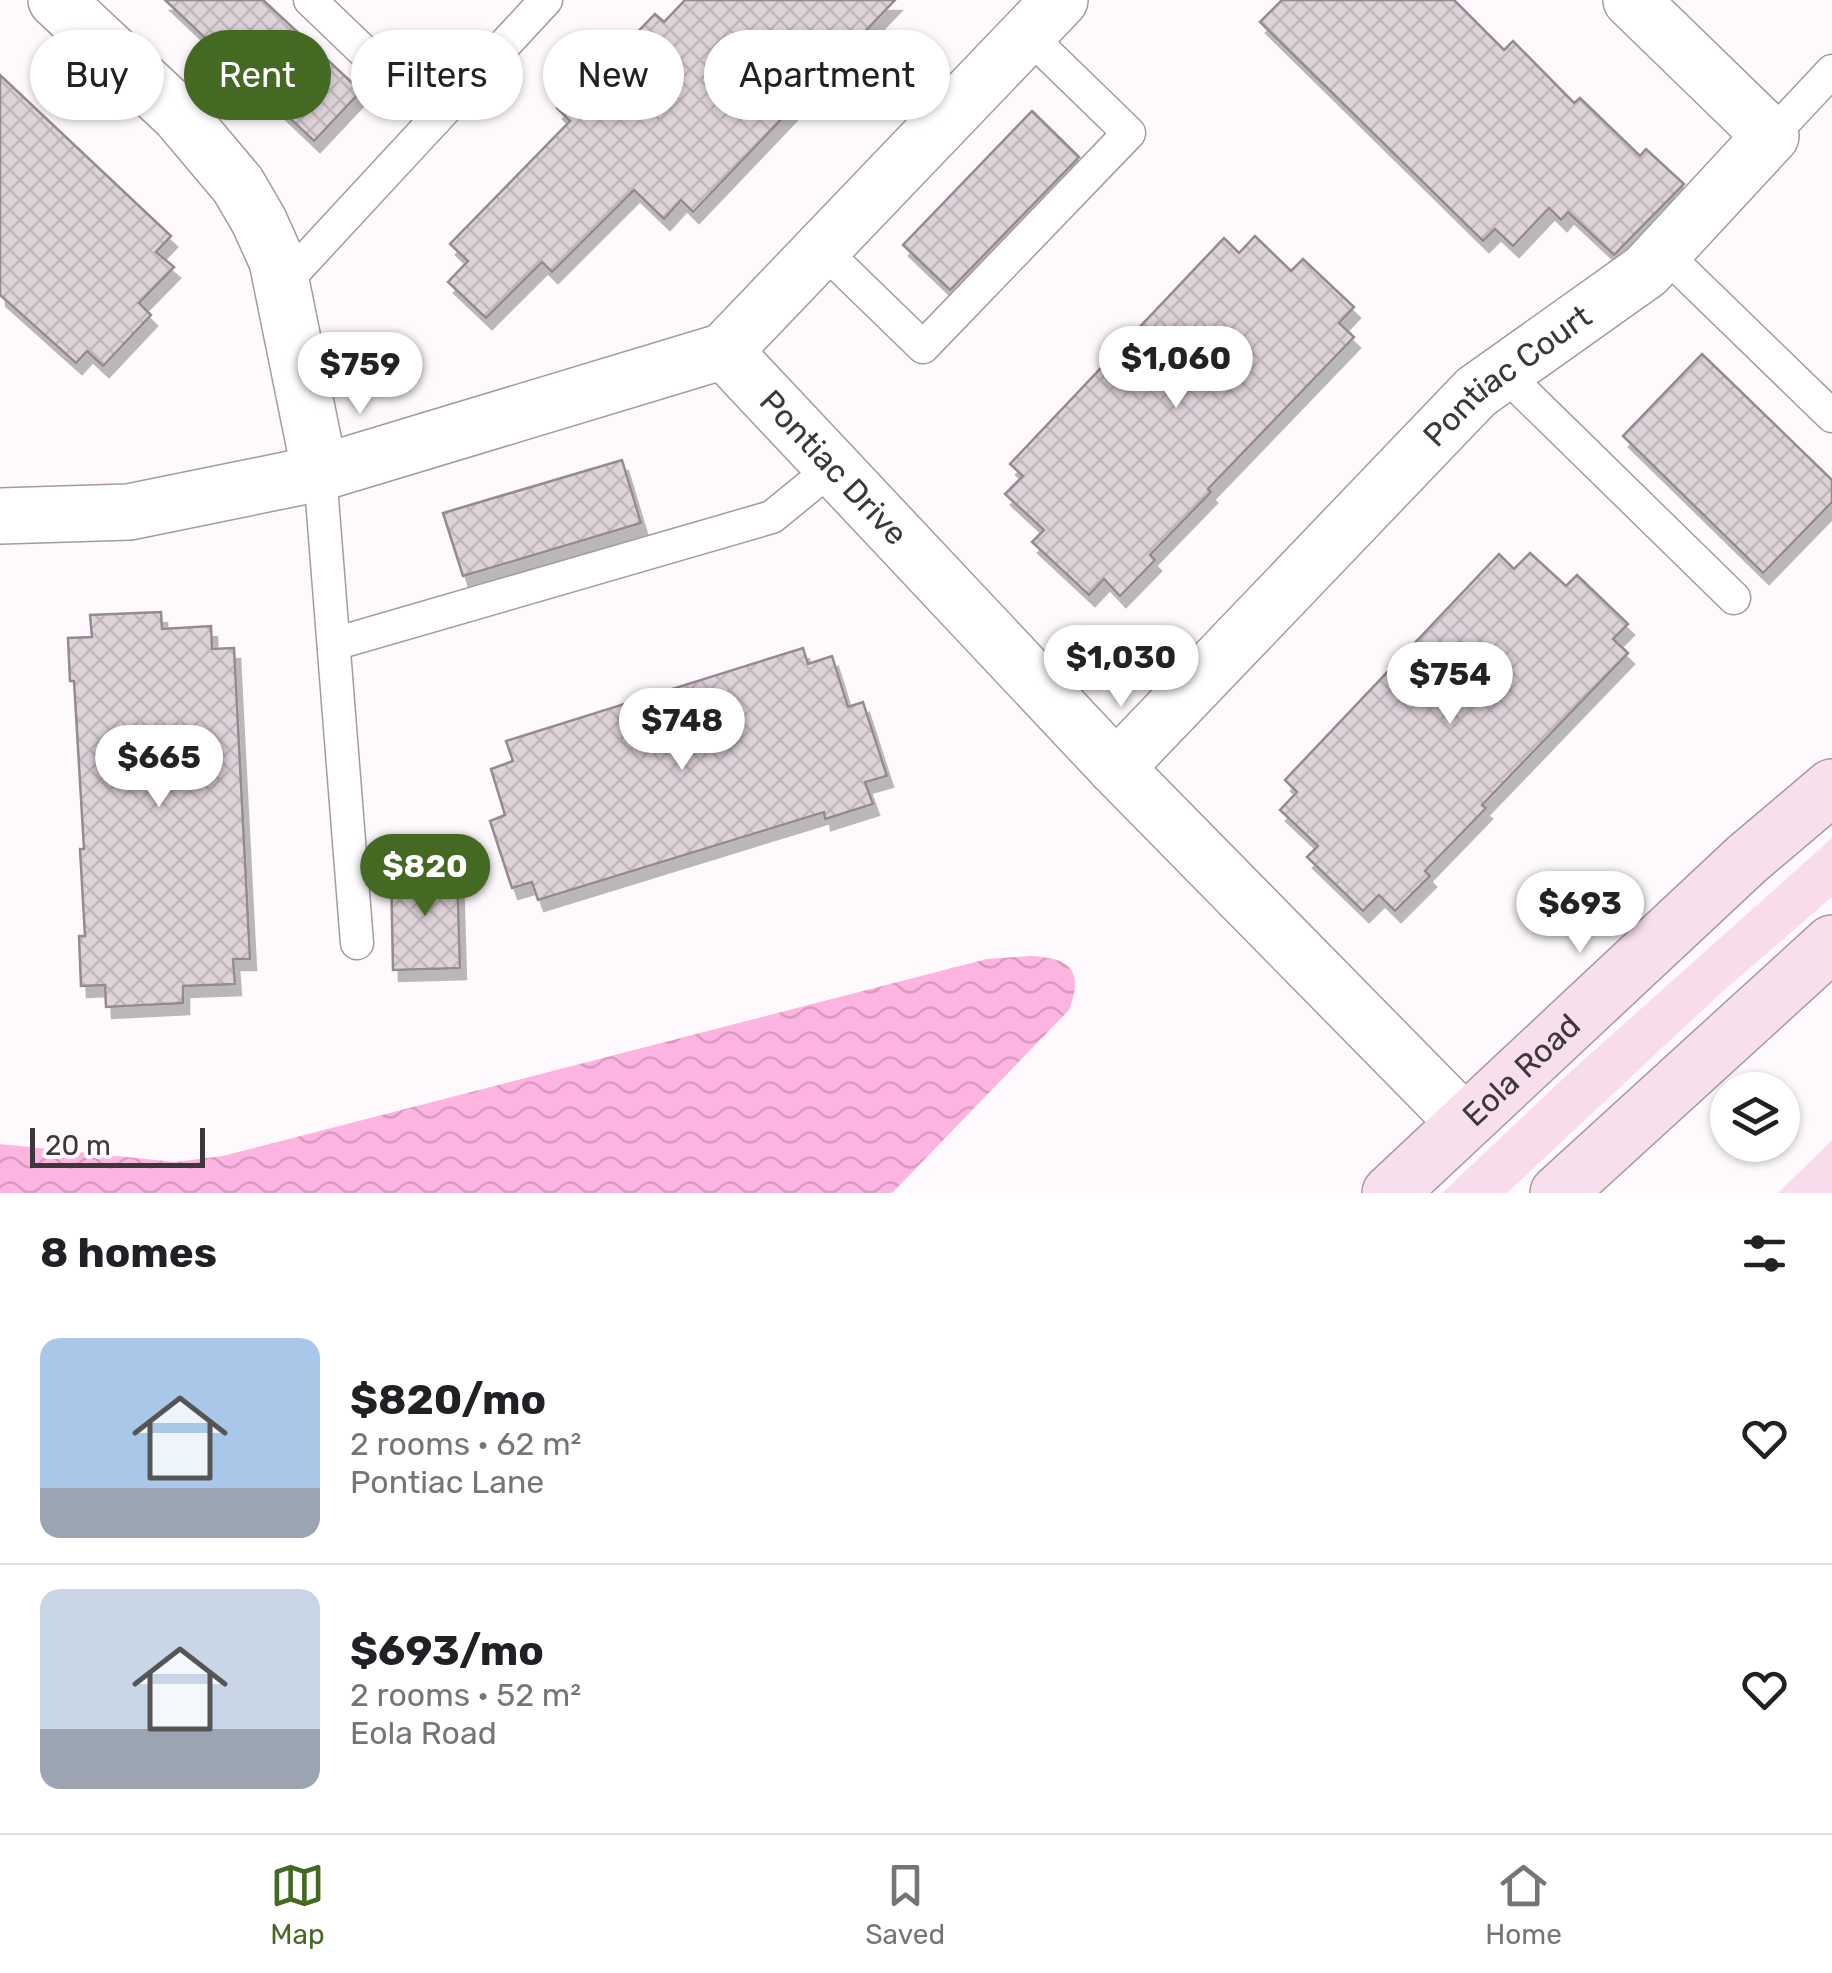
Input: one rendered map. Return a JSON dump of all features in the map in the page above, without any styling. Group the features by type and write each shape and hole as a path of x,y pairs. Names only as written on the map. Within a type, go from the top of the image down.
{"main road":[{"name":"Eola Road","path":"1390,1193 1747,859 1832,787"},
{"path":"1558,1193 1832,943"}],"street":[{"path":"56,0 180,115 211,150 259,221 282,285 320,474"},
{"path":"1631,0 1770,136"},
{"path":"0,516 130,512 320,474 724,351 1044,17"},
{"name":"Pontiac Court","path":"1116,768 1476,392 1646,271 1770,136"},
{"name":"Pontiac Drive","path":"724,351 1116,768 1464,1122"}],"lane":[{"path":"310,0 351,39"},
{"path":"518,30 546,0"},
{"path":"821,248 923,347 951,318 1129,133 1044,17"},
{"path":"1770,136 1832,71"},
{"path":"282,285 435,120"},
{"path":"1664,252 1832,416"},
{"path":"1503,372 1734,598"},
{"path":"334,644 772,517 833,467"},
{"path":"320,474 357,943"}],"shaded area":[{"path":"1832,838 1832,897 1722,992 1507,1193 1442,1193 1568,1074"},
{"path":"1832,1140 1832,1193 1778,1193"}],"water":[{"path":"1030,956 1056,960 1070,969 1075,985 1069,1010 892,1193 0,1193 0,1144 175,1162 223,1156 987,959"}],"building":[{"path":"165,0 263,0 295,30 197,30"},
{"path":"685,0 895,0 866,30 704,30 704,120 781,120 693,212 681,200 664,219 634,190 552,272 542,262 486,318 448,282 468,261 450,244 569,120 684,120 684,30 640,30 655,14 664,22"},
{"path":"1282,0 1454,0 1504,50 1513,41 1574,103 1580,98 1640,156 1646,149 1684,184 1614,255 1568,212 1561,220 1549,208 1513,246 1495,229 1483,241 1260,22"},
{"path":"331,63 351,82 351,102 314,141 292,120 331,120"},
{"path":"0,75 30,103 30,120 48,120 171,236 156,252 174,267 139,303 151,315 103,366 87,351 76,363 0,295"},
{"path":"1032,111 1079,157 950,290 903,245"},
{"path":"1255,236 1291,271 1303,259 1354,307 1339,323 1354,337 1208,489 1211,492 1150,555 1155,560 1120,596 1104,579 1089,595 1032,542 1044,530 1005,494 1023,476 1010,464 1224,238 1239,253"},
{"path":"1702,354 1832,480 1832,502 1763,573 1623,436"},
{"path":"622,460 641,523 463,576 443,513"},
{"path":"1530,553 1566,586 1577,575 1628,624 1613,639 1628,653 1482,805 1486,808 1425,871 1430,876 1395,911 1379,895 1363,911 1307,857 1318,846 1280,810 1297,792 1285,780 1499,554 1514,569"},
{"path":"161,612 162,629 211,626 212,649 234,648 250,959 233,959 235,984 183,986 183,1003 106,1007 105,985 81,986 79,936 85,936 80,849 84,849 68,638 92,637 90,615"},
{"path":"803,648 808,664 832,656 848,707 863,702 887,776 865,782 873,804 825,819 824,812 538,900 532,882 512,888 490,821 505,815 491,769 513,761 506,741"},
{"path":"457,869 460,968 393,970 391,870"}]}
